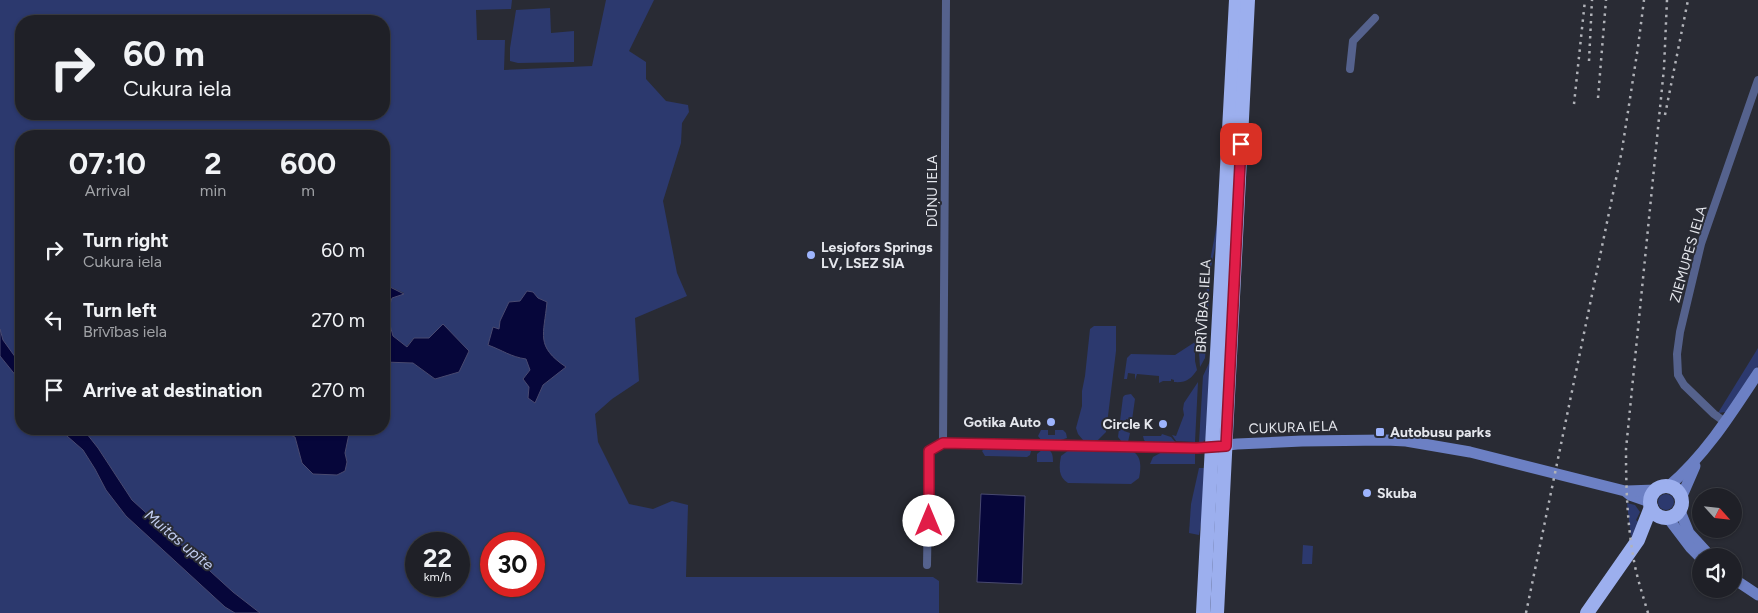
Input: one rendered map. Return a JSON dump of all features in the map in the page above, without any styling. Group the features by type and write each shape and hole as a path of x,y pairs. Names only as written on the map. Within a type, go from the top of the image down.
{"highway":[{"name":"BRĪVĪBAS IELA","path":"1203,613 1236,0"},
{"path":"1216,613 1248,0"},
{"path":"1587,613 1638,540 1657,496 1677,489 1682,496 1682,506 1671,516 1658,522 1645,536 1638,540"},
{"path":"1657,496 1657,515 1671,516"}],"main road":[{"path":"1657,496 1702,453 1758,373"},
{"name":"CUKURA IELA","path":"1212,447 1302,441 1406,441 1470,452 1626,491 1630,489 1648,491 1657,496"},
{"path":"1682,496 1702,453"},
{"path":"1671,516 1702,548"},
{"path":"1671,516 1692,549"},
{"path":"1742,584 1758,595"}],"street":[{"name":"DŪŅU IELA","path":"943,443 946,0"},
{"path":"1350,69 1353,41 1375,18"},
{"name":"ZIEMUPES IELA","path":"1725,422 1684,385 1678,375 1677,354 1701,244 1758,80"},
{"name":"CUKURA IELA","path":"943,443 1212,447"},
{"path":"927,565 929,451 943,443"}],"shaded area":[{"path":"0,0 512,0 511,9 476,10 477,40 505,40 504,70 592,66 606,0 654,0 629,51 646,62 646,79 666,101 688,105 689,112 682,123 681,143 663,201 677,273 687,296 635,318 639,381 612,399 595,414 598,442 629,504 653,509 672,501 688,505 686,577 933,577 939,581 939,613 0,613"},
{"path":"550,8 551,33 574,31 574,62 518,63 510,61 510,48 516,10"},
{"path":"1218,219 1219,229 1210,272 1208,313 1198,333 1206,301 1208,271"},
{"path":"390,287 404,294 392,298 390,304"},
{"path":"527,291 533,292 538,298 547,302 544,332 546,346 556,360 566,367 543,385 535,403 528,398 529,387 523,379 530,370 526,359 488,345 493,327 499,329 500,321 509,302 520,301"},
{"path":"443,324 469,351 459,372 435,379 413,363 390,362 390,325 393,336 407,347 414,338 429,338"},
{"path":"1094,326 1116,326 1116,351 1106,432 1098,440 1083,440 1076,428 1082,406 1082,391 1090,329"},
{"path":"0,329 3,340 15,357 15,375 0,356"},
{"path":"1204,335 1207,336 1205,358 1200,367 1198,339"},
{"path":"1195,342 1197,370 1188,380 1174,382 1171,379 1171,381 1159,383 1159,376 1137,374 1135,380 1135,374 1128,373 1127,379 1124,379 1127,358 1131,354 1175,355"},
{"path":"1758,348 1758,366 1733,404 1726,412 1718,413"},
{"path":"1210,361 1206,439 1203,442 1199,442 1203,376"},
{"path":"1198,382 1195,442 1176,441 1172,435 1176,436 1184,415 1184,403"},
{"path":"1131,394 1135,399 1132,420 1126,419 1124,431 1130,433 1128,442 1122,442 1118,437 1123,397"},
{"path":"1041,430 1048,430 1048,435 1055,435 1055,430 1063,430 1067,438 1061,440 1041,440 1038,436"},
{"path":"1162,434 1171,437 1176,443 1146,442 1143,436 1161,436"},
{"path":"66,435 88,435 132,500 233,592 260,613 235,613 225,607 126,516 106,490 83,450"},
{"path":"290,435 349,435 345,453 347,462 345,471 337,475 313,474 302,463 295,437"},
{"path":"985,448 1028,449 1031,451 1027,457 985,456 982,451"},
{"path":"1043,449 1050,451 1053,462 1037,462 1037,454"},
{"path":"1069,450 1132,451 1139,459 1139,478 1131,484 1068,483 1062,478 1060,468 1061,456"},
{"path":"1164,451 1195,451 1195,464 1150,464 1153,457"},
{"path":"1199,468 1206,468 1205,502 1199,535 1189,533 1191,504"},
{"path":"981,494 1025,496 1022,584 977,582"},
{"path":"1663,494 1669,494 1674,499 1672,508 1663,510 1658,505 1658,499"},
{"path":"1627,503 1635,505 1640,512 1636,520 1640,523 1631,537"},
{"path":"1303,545 1313,546 1312,564 1302,564"}],"railway":[{"path":"1574,104 1585,0"},
{"path":"1589,61 1592,0"},
{"path":"1598,98 1606,0"},
{"path":"1526,613 1622,150 1644,0"},
{"path":"1648,613 1637,574 1630,533 1627,505 1626,449 1664,68 1667,0"},
{"path":"1665,115 1688,0"}],"place":[{"name":"Lesjofors Springs LV, LSEZ SIA","path":"811,255"},
{"name":"Gotika Auto","path":"1051,422"},
{"name":"Circle K","path":"1163,424"},
{"name":"Autobusu parks","path":"1380,432"},
{"name":"Skuba","path":"1367,493"}],"route":[{"path":"929,521 929,451 943,443 1197,448 1226,446 1241,144"}],"water label":[{"name":"Muitas upīte","path":"179,540"}]}
